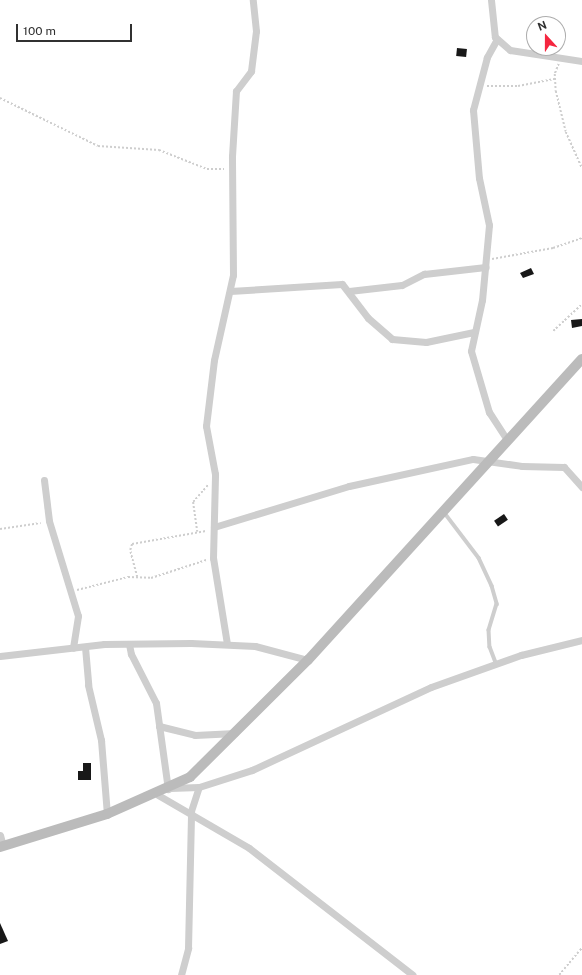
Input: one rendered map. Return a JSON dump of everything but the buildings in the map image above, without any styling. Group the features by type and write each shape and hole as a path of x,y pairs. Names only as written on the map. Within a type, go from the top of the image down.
{"street":[{"path":"227,644 213,558 215,478 206,426 214,360 230,291 234,217 232,167 236,91 251,71 256,31 253,0"},
{"path":"491,0 492,27 497,39 510,50 582,61"},
{"path":"497,39 487,58 479,86 473,128 489,225 486,263 474,332 472,367 489,412 507,440"},
{"path":"349,291 402,285 424,274 486,263"},
{"path":"230,291 342,284 349,291 368,318 392,339 426,342 474,332"},
{"path":"0,835 1,846 107,814 158,795 190,777 308,660 442,510 582,359"},
{"path":"214,528 349,486 473,458 490,459 522,466 564,467 582,487"},
{"path":"44,480 49,521 73,592 78,616 73,648"},
{"path":"169,789 199,787 252,770 386,706 496,663 582,640"},
{"path":"0,656 73,648 130,644 227,644 274,650 308,660"},
{"path":"130,644 130,654 156,703 169,789"},
{"path":"84,647 88,685 101,740 107,814"},
{"path":"159,726 195,735 235,734"},
{"path":"182,975 188,948 191,811 199,787"},
{"path":"158,795 191,811 249,848 413,975"}],"lane":[{"path":"442,510 479,558 492,586 497,604 489,630 490,647 496,663"}],"path":[{"path":"563,59 555,79 566,132 582,168"},
{"path":"479,86 507,87 555,79"},
{"path":"0,98 98,146 159,150 216,171 232,167"},
{"path":"486,263 553,248 582,238"},
{"path":"553,331 582,304"},
{"path":"196,532 193,502 215,478"},
{"path":"0,529 49,521"},
{"path":"138,577 130,550 132,544 214,528"},
{"path":"73,592 138,577 151,578 213,558"},
{"path":"559,975 582,948"}]}
